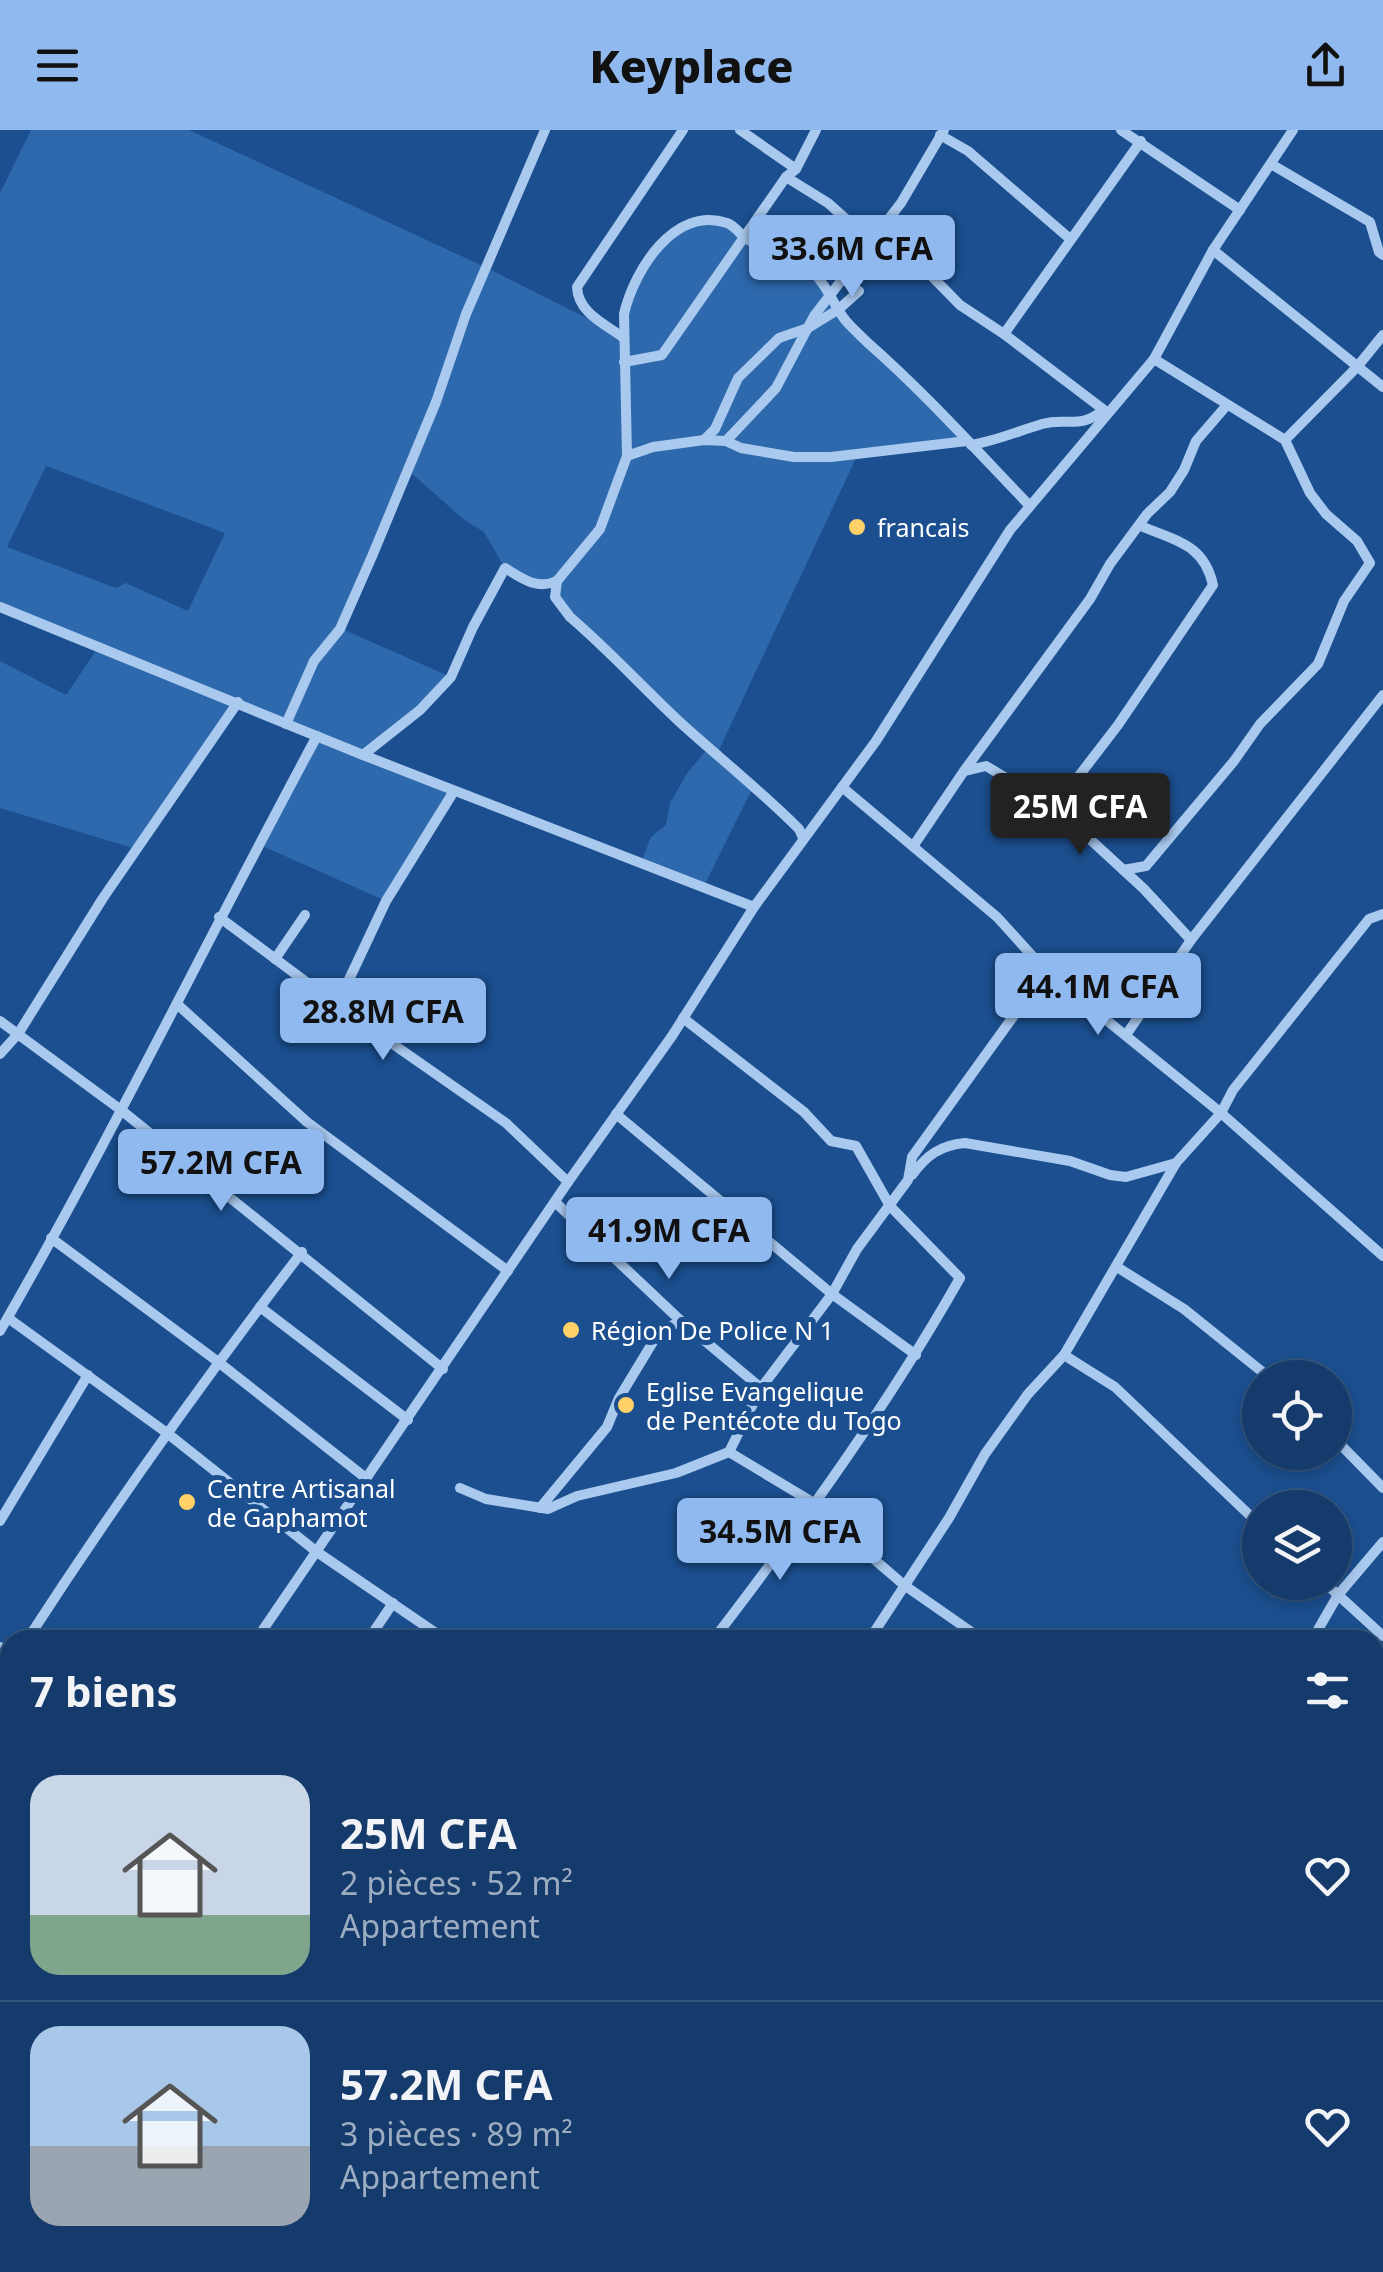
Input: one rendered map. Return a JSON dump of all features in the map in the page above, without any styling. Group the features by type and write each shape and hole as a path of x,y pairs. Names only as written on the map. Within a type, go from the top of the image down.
{"street":[{"path":"286,724 314,661 340,629 544,130"},
{"path":"624,338 587,311 578,301 577,287 683,130"},
{"path":"740,130 856,228 907,251 960,305 1105,412"},
{"path":"624,362 662,355 791,172 816,130"},
{"path":"1121,130 1240,210"},
{"path":"263,1630 683,1018 754,907 876,741 1029,505 1154,359 1214,250 1294,130"},
{"path":"726,440 776,388 808,328 918,176 942,132 1069,238"},
{"path":"1004,334 1140,141"},
{"path":"1270,164 1370,222 1383,255"},
{"path":"804,838 754,785 686,727 570,617 555,597 557,581 600,529 627,456 624,314 641,269 672,234 704,220 724,222 744,237 806,268 831,296 846,321 888,358 1029,505"},
{"path":"1214,250 1383,386"},
{"path":"704,440 715,428 738,378 779,338 808,328 839,309 858,291"},
{"path":"1285,440 1383,335"},
{"path":"1123,870 1146,866 1260,724 1318,664 1344,601 1370,563 1357,541 1326,514 1310,493 1285,440 1154,359"},
{"path":"914,846 1110,564 1147,514 1170,492 1196,442 1227,405"},
{"path":"627,456 654,447 726,440 741,448 794,458 830,457 969,443 1023,433 1040,424 1090,420 1105,412"},
{"path":"1055,807 1118,725 1213,584 1208,563 1194,548 1141,526"},
{"path":"364,756 420,710 451,677 473,626 506,568 536,585 557,581"},
{"path":"0,607 364,756 754,907"},
{"path":"1126,1035 1191,940 1379,709 1383,695"},
{"path":"0,1054 18,1034 103,898 238,702"},
{"path":"0,1331 317,736"},
{"path":"964,771 986,766 1055,807 1191,940"},
{"path":"842,787 997,917 1046,971 1221,1113 1383,1256"},
{"path":"336,1005 386,901 454,791"},
{"path":"875,1630 949,1518 985,1454 1028,1394 1064,1355 1176,1162 1221,1113 1233,1090 1369,919 1383,914"},
{"path":"275,959 304,915"},
{"path":"219,917 506,1124 568,1182"},
{"path":"908,1180 912,1157 1046,971"},
{"path":"177,1004 307,1122 508,1271"},
{"path":"683,1018 804,1112 831,1141 856,1146 890,1206 960,1278 916,1355 720,1630"},
{"path":"0,1021 121,1110 443,1368"},
{"path":"616,1114 832,1294 916,1355"},
{"path":"460,1488 486,1499 548,1510 577,1496 676,1473 730,1452 761,1388 832,1294 857,1249 923,1160 948,1144 965,1143 1070,1161 1110,1176 1126,1177 1176,1162"},
{"path":"555,1202 681,1321 761,1388"},
{"path":"52,1238 367,1479"},
{"path":"34,1630 167,1432 302,1252"},
{"path":"1117,1268 1184,1310 1247,1360"},
{"path":"260,1307 408,1420"},
{"path":"8,1318 167,1432 317,1552 431,1630"},
{"path":"540,1508 607,1427 659,1332 681,1321"},
{"path":"1064,1355 1115,1387 1242,1508"},
{"path":"0,1521 88,1375"},
{"path":"730,1452 814,1502 904,1585 969,1630"},
{"path":"1352,1456 1383,1488"},
{"path":"1352,1579 1383,1542"},
{"path":"1318,1630 1335,1600"},
{"path":"1343,1600 1376,1630"},
{"path":"375,1630 392,1604"}],"shaded area":[{"path":"31,130 189,130 485,267 624,337 627,300 656,250 696,223 724,222 806,268 846,321 967,441 858,454 718,752 754,785 703,888 640,865 651,837 666,825 670,803 688,772 709,747 555,597 557,581 536,585 505,568 484,532 463,519 408,470 340,628 451,677 365,755 454,791 386,901 258,844 316,737 237,703 136,849 0,808 0,661 66,695 99,646 0,605 0,193","holes":["46,466 225,533 188,611 126,583 116,588 7,547"]}],"place":[{"name":"francais","path":"857,527"},
{"name":"Région De Police N 1","path":"571,1330"},
{"name":"Eglise Evangelique de Pentécote du Togo","path":"626,1405"},
{"name":"Centre Artisanal de Gaphamot","path":"187,1502"}]}
